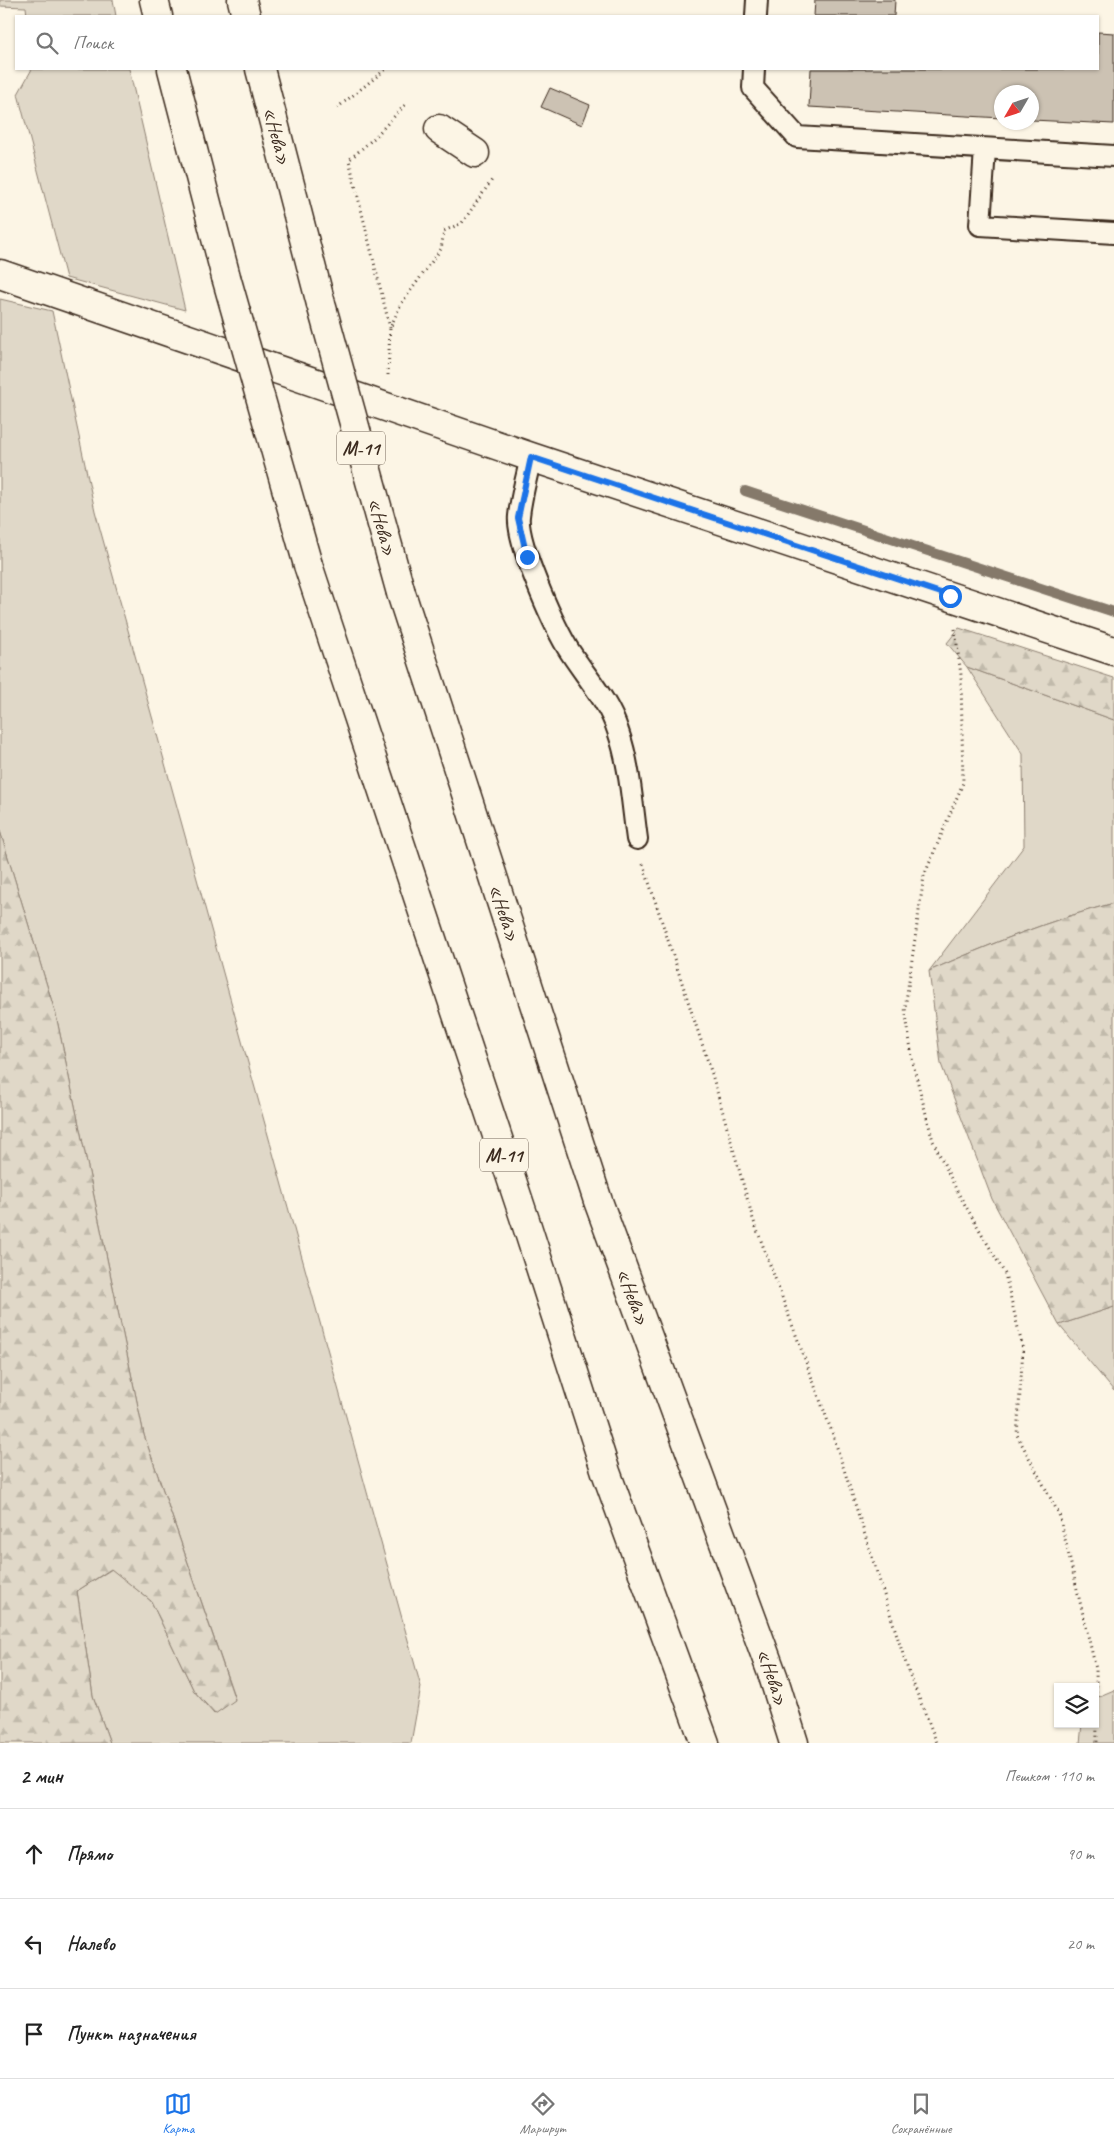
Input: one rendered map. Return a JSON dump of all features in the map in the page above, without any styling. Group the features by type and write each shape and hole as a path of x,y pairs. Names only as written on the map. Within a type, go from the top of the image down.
{"main road":[{"path":"154,0 158,15"},
{"path":"242,0 246,15"},
{"name":"М-11","path":"172,70 226,277 308,565 525,1220 606,1472 705,1743"},
{"name":"«Нева»","path":"260,70 321,304 401,593 598,1201 773,1676 794,1743"},
{"path":"439,129 475,153"},
{"path":"0,274 531,457 1114,651"}],"lane":[{"path":"756,15 757,0"},
{"path":"754,70 753,88 797,137 1114,156"},
{"path":"985,149 980,225 1114,233"},
{"path":"531,457 518,518 527,557 544,601 567,646 600,692 618,730 629,778 637,839"}],"path":[{"path":"337,108 385,70"},
{"path":"387,408 390,328 349,160 374,138 405,105"},
{"path":"390,328 401,304 441,249 444,231 462,223 495,175"},
{"path":"950,596 962,675 963,783 924,876 905,1008 913,1064 933,1141 957,1191 1005,1274 1023,1349 1017,1436 1059,1514 1096,1669 1096,1743"},
{"path":"637,839 646,878 712,1074 753,1218 832,1435 909,1673 937,1743"}],"green space":[{"path":"0,0 113,0 116,15 27,15 26,7 0,6"},
{"path":"31,70 129,70 185,310 66,278 18,94"},
{"path":"0,299 52,311 95,511 421,1687 411,1743 110,1743 93,1696 77,1591 112,1569 151,1601 194,1691 214,1714 235,1699 144,1435 56,1015 0,831"},
{"path":"959,628 1114,678 1114,720 967,667 947,643"},
{"path":"967,667 1114,720 1114,903 1020,933 929,971 1024,846 1023,754"},
{"path":"0,831 56,1015 144,1435 235,1700 215,1714 194,1691 151,1601 111,1569 77,1591 93,1696 110,1743 0,1743"},
{"path":"1114,903 1114,1307 1059,1325 992,1199 941,1064 929,971 1020,933"},
{"path":"1114,1307 1114,1391 1059,1325"},
{"path":"1114,1690 1114,1743 1080,1743 1082,1728 1099,1728 1099,1696"}],"building":[{"path":"815,0 895,0 894,15 814,15"},
{"path":"1099,32 1114,33 1114,124 1039,120 1039,85 994,85 994,118 809,107 811,70 1099,70"},
{"path":"550,88 590,105 582,125 541,107"}],"waterway":[{"path":"745,491 1114,612"}],"route":[{"path":"527,557 518,518 531,457 950,596"}]}
